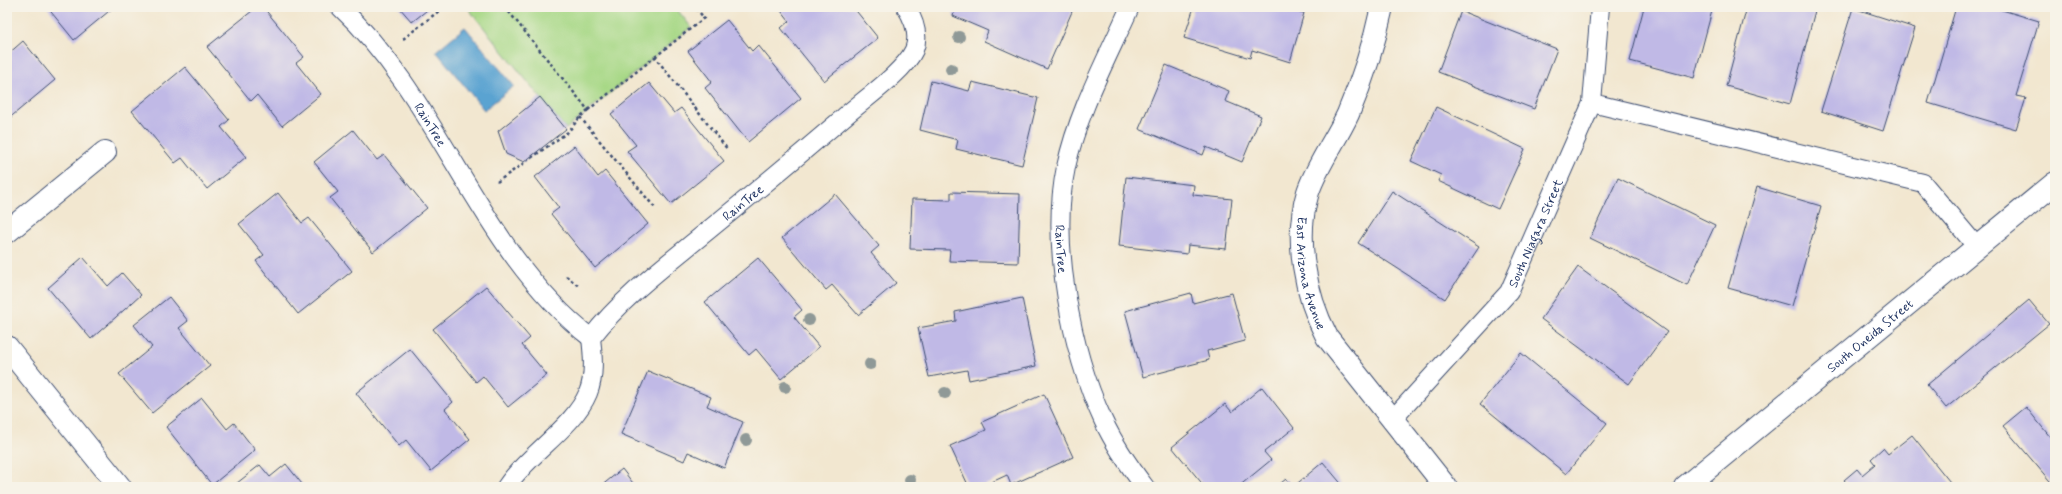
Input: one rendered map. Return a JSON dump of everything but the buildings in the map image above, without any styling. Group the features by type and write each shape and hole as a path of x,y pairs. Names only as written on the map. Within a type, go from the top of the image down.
{"street":[{"name":"East Arizona Avenue","path":"1382,7 1374,44 1357,92 1309,192 1304,216 1303,245 1309,289 1323,329 1335,349 1446,487"},
{"path":"7,232 105,152"},
{"name":"South Oneida Street","path":"1684,487 2055,183"},
{"path":"7,347 120,487"}],"lane":[{"name":"RainTree","path":"340,7 373,41 399,75 488,221 526,274 556,309 591,338 610,315 668,264 802,153 907,61 914,48 917,34 915,25 906,7"},
{"name":"RainTree","path":"1130,7 1081,118 1074,139 1063,186 1061,254 1073,325 1092,392 1115,444 1144,487"},
{"name":"South Niagara Street","path":"1392,420 1509,292 1592,103 1600,7"},
{"path":"1592,103 1923,183 1977,247"},
{"path":"506,487 529,458 570,420 583,402 588,392 593,367 591,338"}],"path":[{"path":"400,41 444,7"},
{"path":"505,7 588,110"},
{"path":"491,186 568,132 580,117 588,110 704,18 695,7"},
{"path":"655,57 728,150"},
{"path":"580,117 655,208"}],"green space":[{"path":"467,7 675,7 691,27 566,129"}],"water":[{"path":"465,27 514,86 484,110 436,51"}]}
